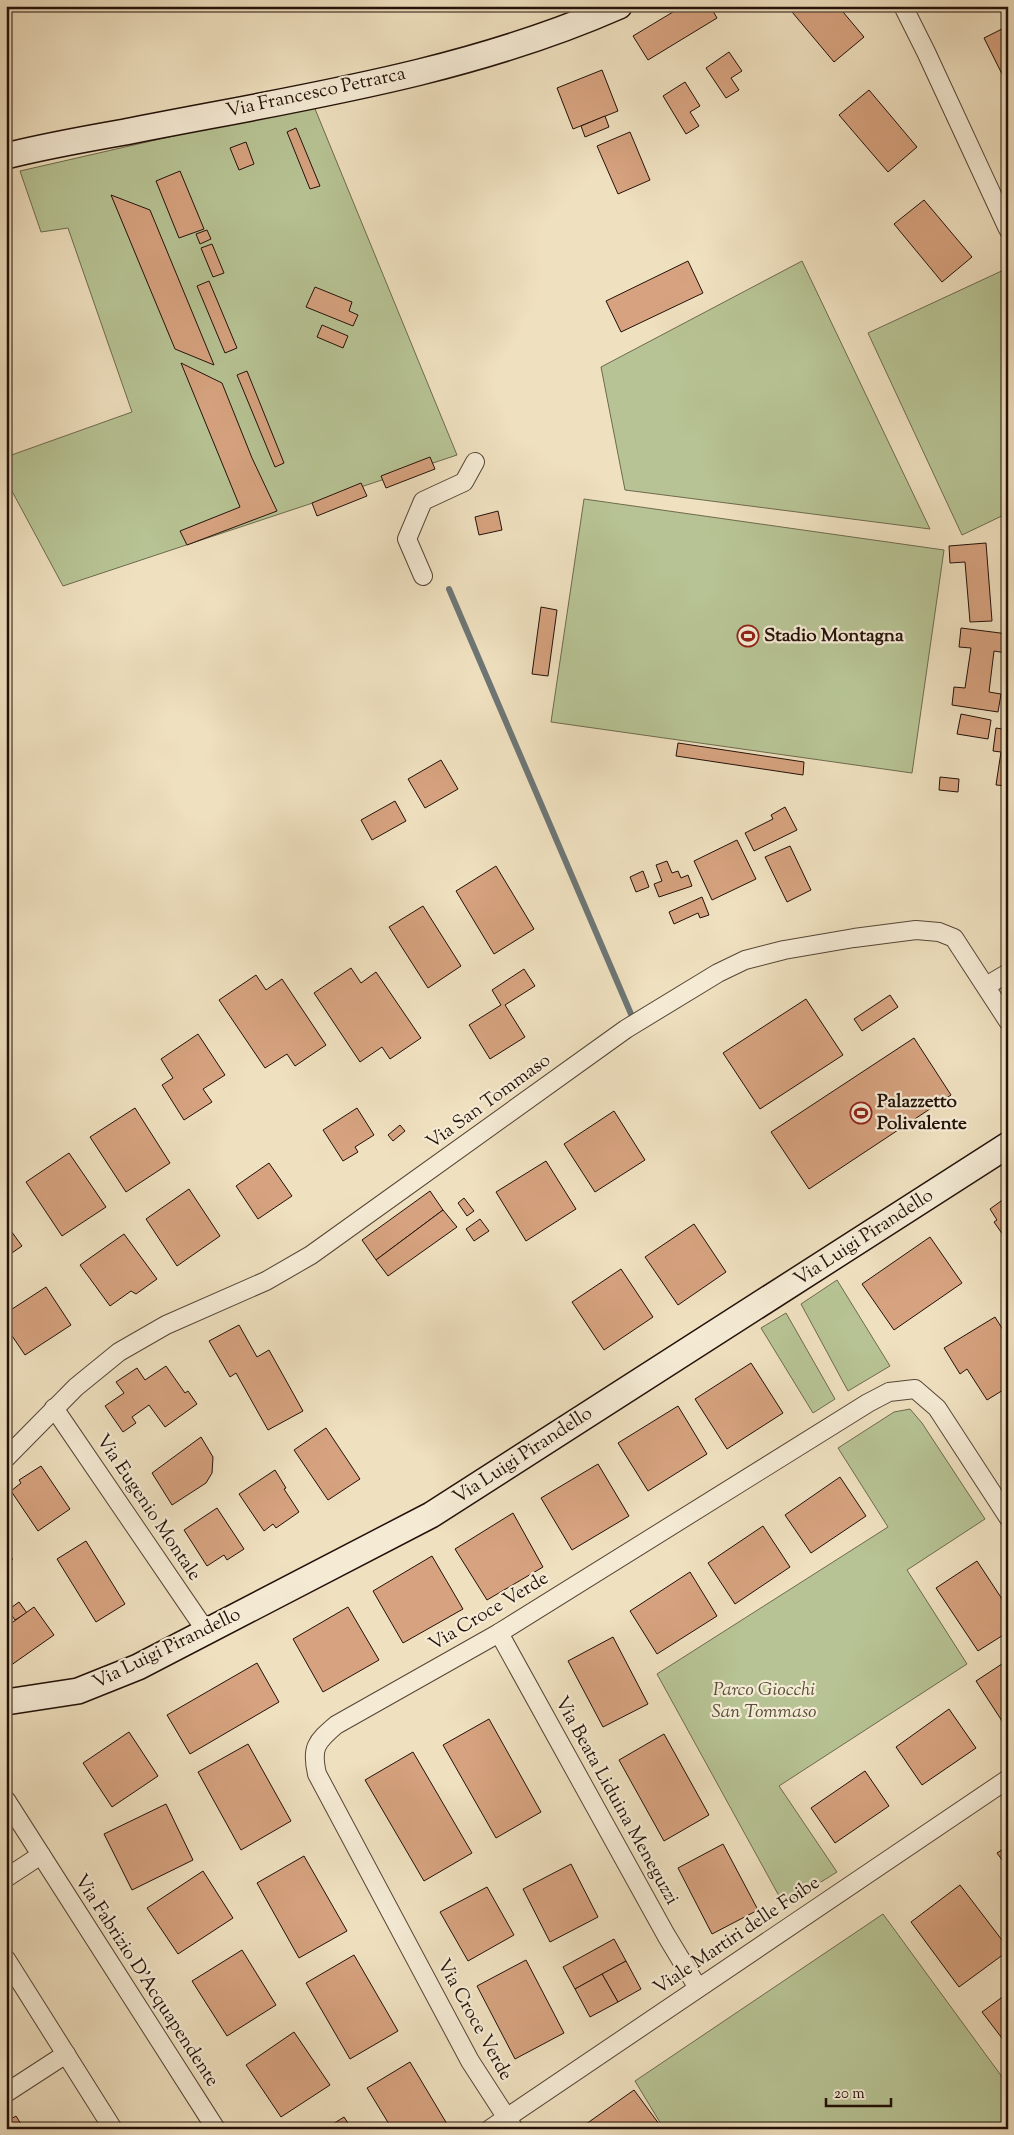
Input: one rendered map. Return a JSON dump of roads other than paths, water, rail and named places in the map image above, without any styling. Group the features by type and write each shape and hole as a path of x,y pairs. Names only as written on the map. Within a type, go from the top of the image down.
{"street":[{"name":"Via Francesco Petrarca","path":"6,156 320,94 459,63 587,20 619,6"},
{"path":"903,6 1008,228"},
{"path":"423,576 407,539 423,501 464,482 475,462"},
{"name":"Via San Tommaso","path":"6,1458 54,1408 119,1352 166,1325 266,1281 311,1255 626,1030 718,973 745,960 784,950 854,938 916,930 939,932 954,938 1008,1021"},
{"path":"986,986 1008,973"},
{"name":"Via Luigi Pirandello","path":"6,1702 78,1691 138,1667 431,1515 1008,1145"},
{"name":"Via Croce Verde","path":"510,2123 466,2053 317,1774 313,1758 320,1738 336,1725 500,1633 868,1403 889,1392 915,1389 937,1408 1008,1517"},
{"name":"Via Eugenio Montale","path":"54,1408 206,1631"},
{"name":"Via Beata Liduina Meneguzzi","path":"500,1633 661,1926 698,1988"},
{"name":"Viale Martiri delle Foibe","path":"490,2129 510,2123 698,1988 1008,1779"},
{"name":"Via Fabrizio D'Acquapendente","path":"6,1800 216,2129"},
{"path":"6,1878 41,1855"},
{"path":"6,1959 113,2129"},
{"path":"6,2093 66,2054"}],"waterway":[{"path":"449,589 631,1014"}],"place":[{"name":"Stadio Montagna","path":"748,636"},
{"name":"Palazzetto Polivalente","path":"861,1113"}],"park label":[{"name":"Parco Giocchi San Tommaso","path":"764,1701"}]}
